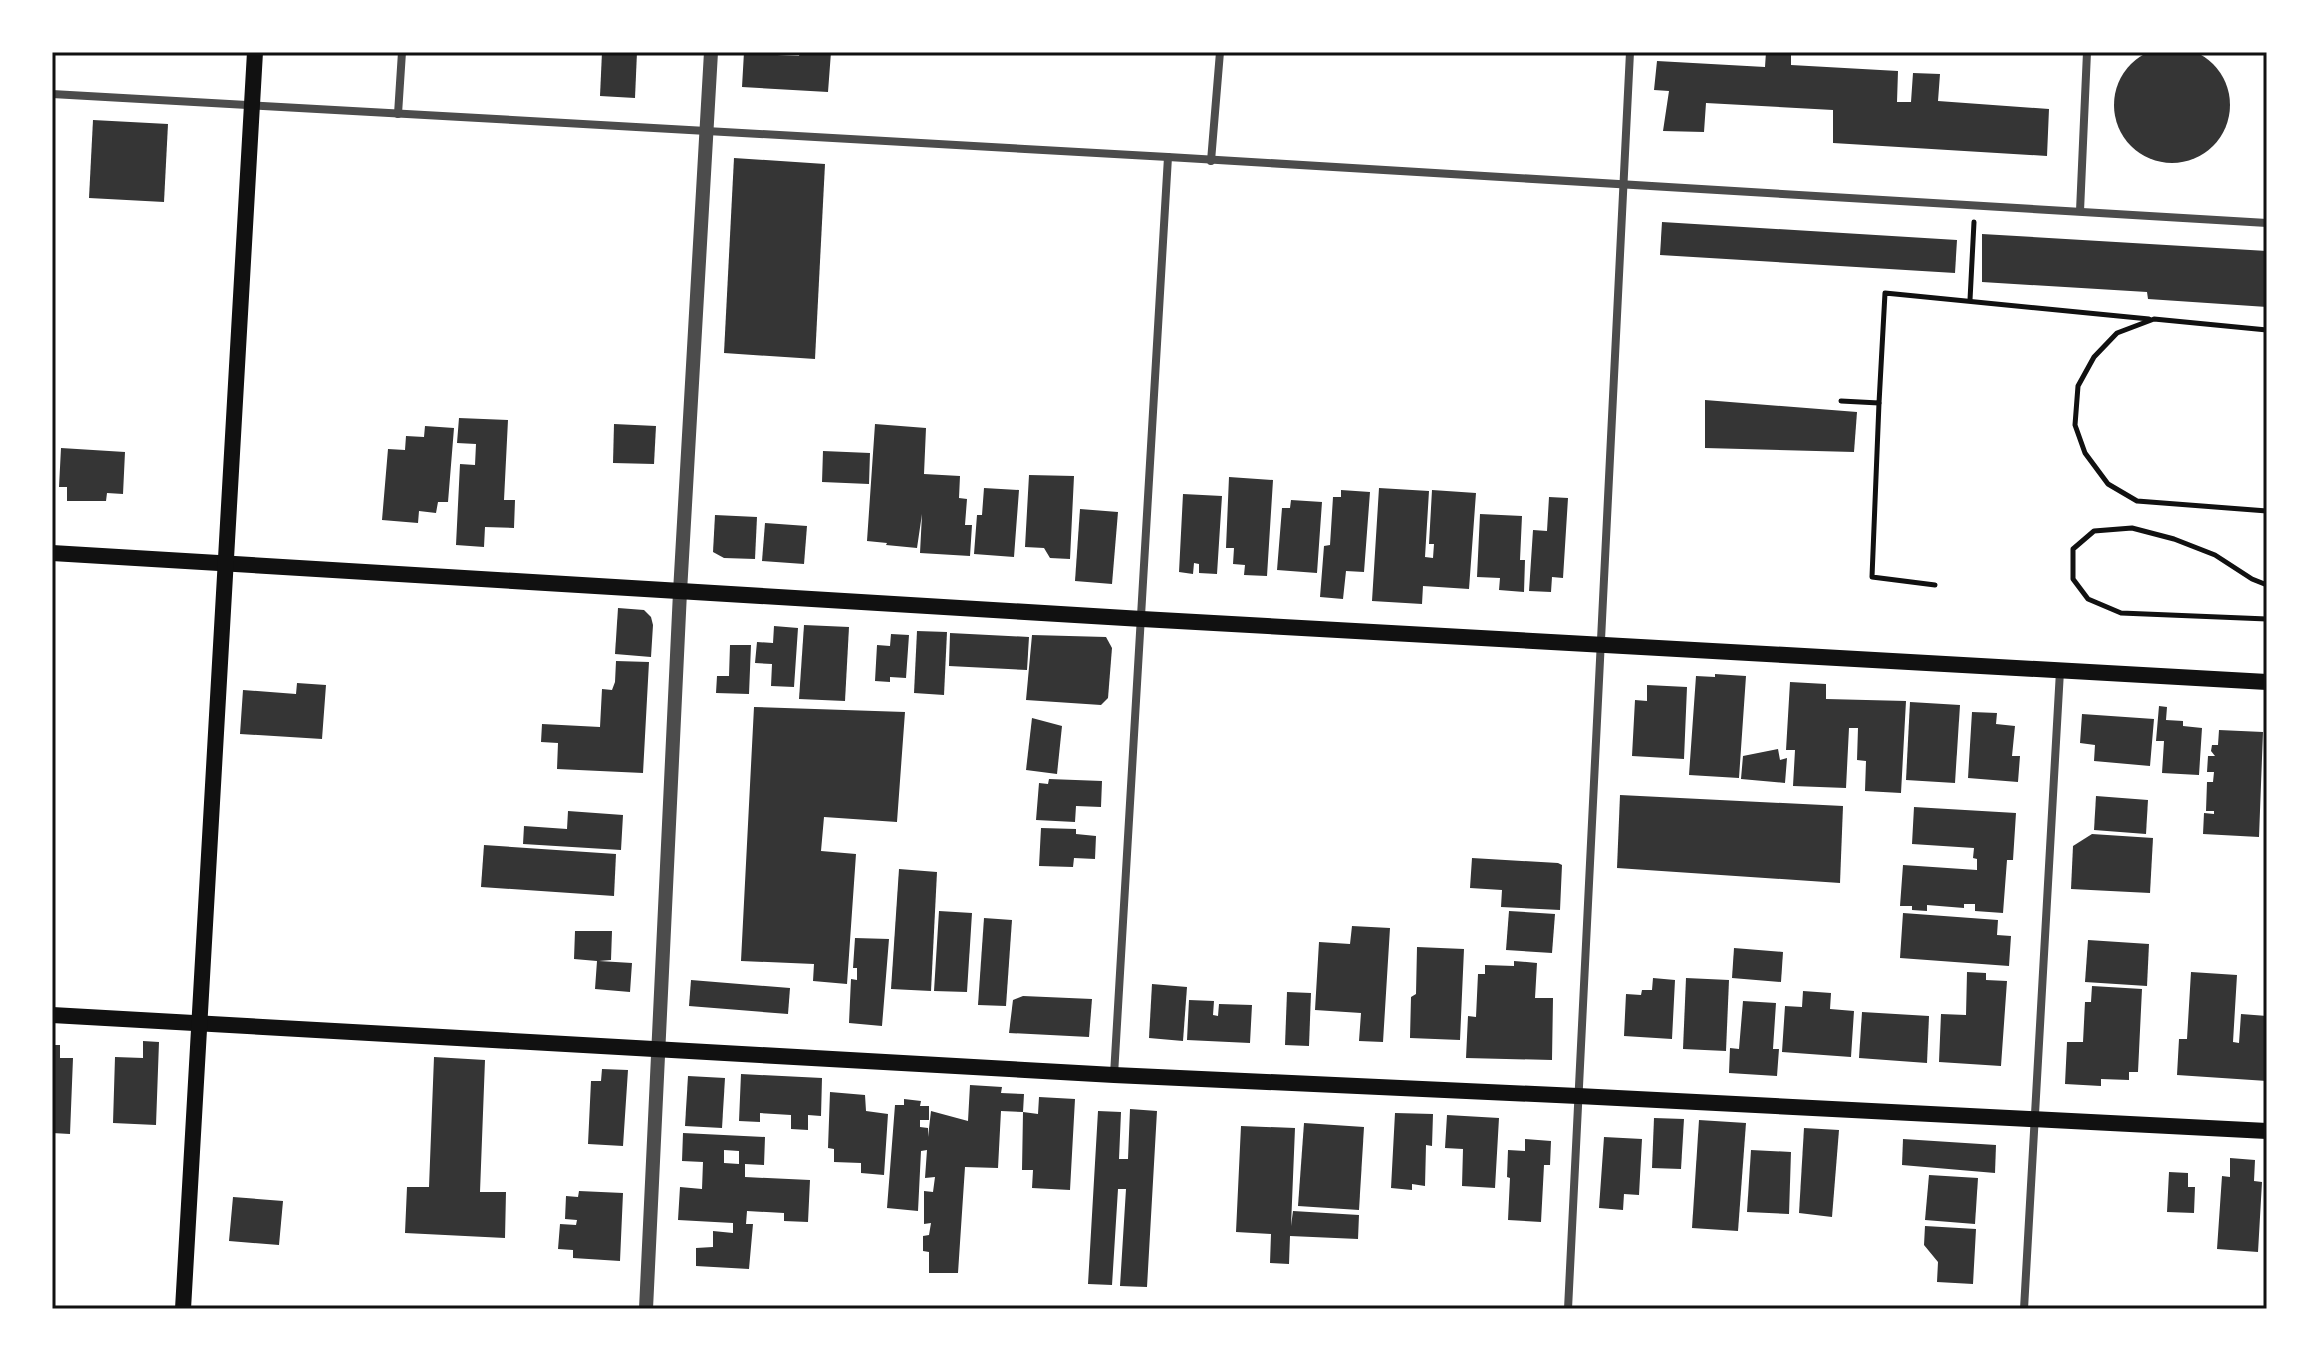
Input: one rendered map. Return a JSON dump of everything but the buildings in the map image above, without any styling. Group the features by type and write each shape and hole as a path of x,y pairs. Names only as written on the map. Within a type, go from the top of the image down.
{"main road":[{"path":"183,1309 255,52"},
{"path":"52,553 1142,619 2267,682"},
{"path":"52,1015 1114,1075 2267,1131"}],"street":[{"path":"398,114 402,52"},
{"path":"646,1309 680,592 711,52"},
{"path":"1211,161 1220,52"},
{"path":"1568,1309 1630,52"},
{"path":"2080,211 2087,52"},
{"path":"52,94 2267,223"},
{"path":"1114,1075 1168,157"},
{"path":"2024,1309 2060,670"}],"path":[{"path":"1970,300 1975,205"},
{"path":"1935,585 1872,577 1885,293 2267,330"},
{"path":"2154,319 2117,333 2094,357 2078,386 2075,425 2085,453 2108,484 2137,501 2267,511"},
{"path":"1841,401 1879,403"},
{"path":"2267,585 2215,555 2174,539 2132,528 2094,531 2073,549 2073,579 2088,599 2121,613 2267,619"}]}
